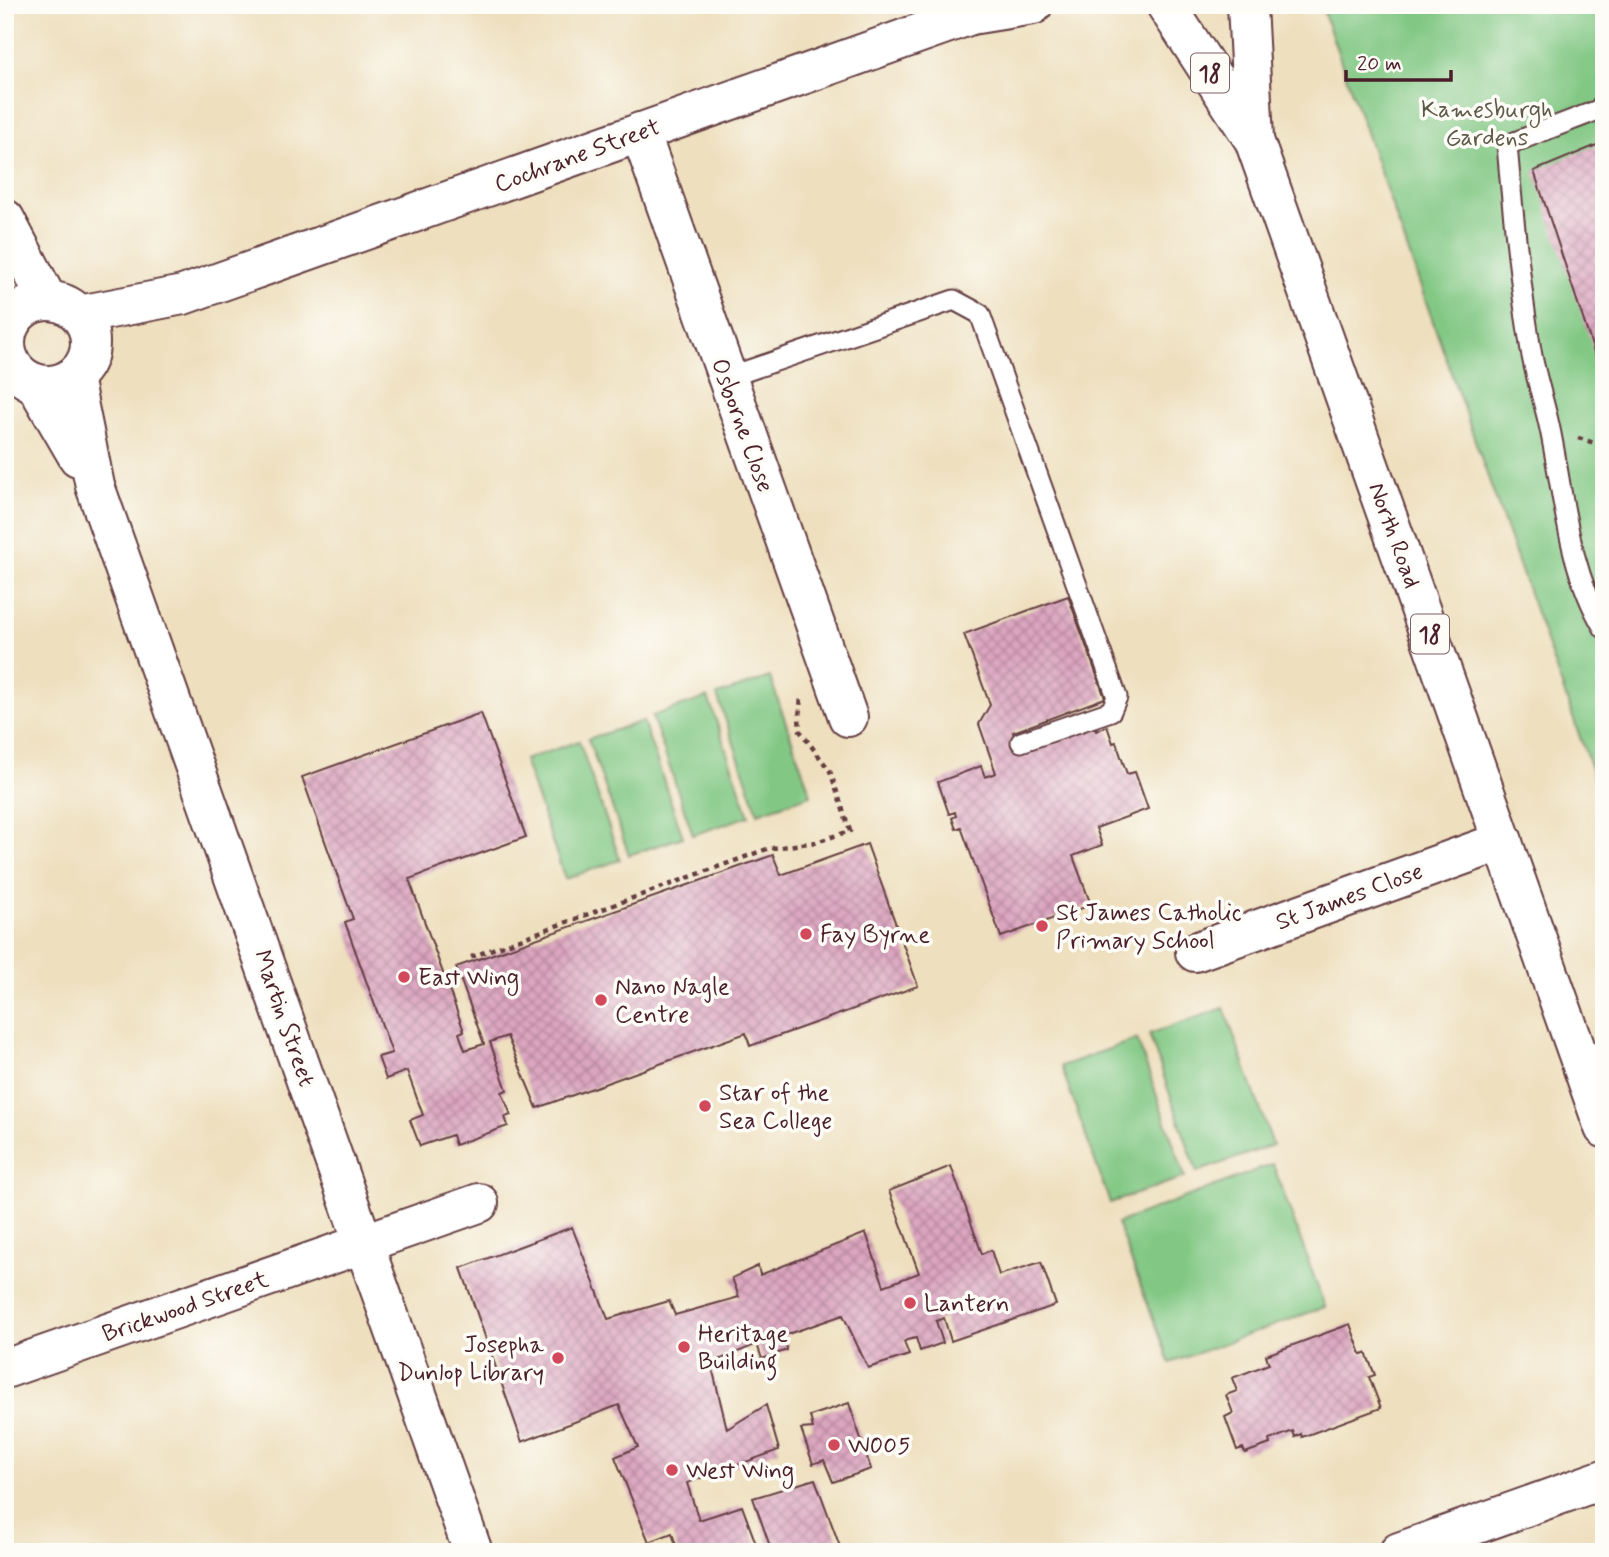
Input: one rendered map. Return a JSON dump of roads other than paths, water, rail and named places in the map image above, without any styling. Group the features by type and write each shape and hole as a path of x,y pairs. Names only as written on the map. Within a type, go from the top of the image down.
{"street":[{"name":"Cochrane Street","path":"72,335 979,10 1033,5"},
{"name":"North Road","path":"1166,5 1254,140 1503,841 1595,1080 1604,1128"},
{"path":"1175,5 1197,5"},
{"name":"North Road","path":"1247,5 1254,140"},
{"name":"Osborne Close","path":"640,132 848,717"},
{"name":"Martin Street","path":"5,219 72,335 95,486 473,1552"},
{"name":"Martin Street","path":"5,265 14,356 95,486"},
{"path":"35,303 72,335 61,383 48,386 14,356 23,309 35,303"},
{"name":"St James Close","path":"1195,951 1503,841"},
{"name":"Brickwood Street","path":"5,1369 478,1203"},
{"path":"1399,1552 1604,1479"}],"lane":[{"path":"1604,104 1598,110 1507,145 1532,358 1551,431 1568,530 1582,580 1604,628"},
{"path":"726,378 954,300 980,314 1117,697 1111,711 1021,742"}],"place":[{"name":"St James Catholic Primary School","path":"1042,926"},
{"name":"Fay Byrne","path":"806,934"},
{"name":"East Wing","path":"404,977"},
{"name":"Nano Nagle Centre","path":"601,1000"},
{"name":"Star of the Sea College","path":"705,1106"},
{"name":"Lantern","path":"910,1303"},
{"name":"Heritage Building","path":"684,1347"},
{"name":"Josepha Dunlop Library","path":"558,1358"},
{"name":"W005","path":"834,1445"},
{"name":"West Wing","path":"672,1470"}],"park label":[{"name":"Kamesburgh Gardens","path":"1487,123"}]}
